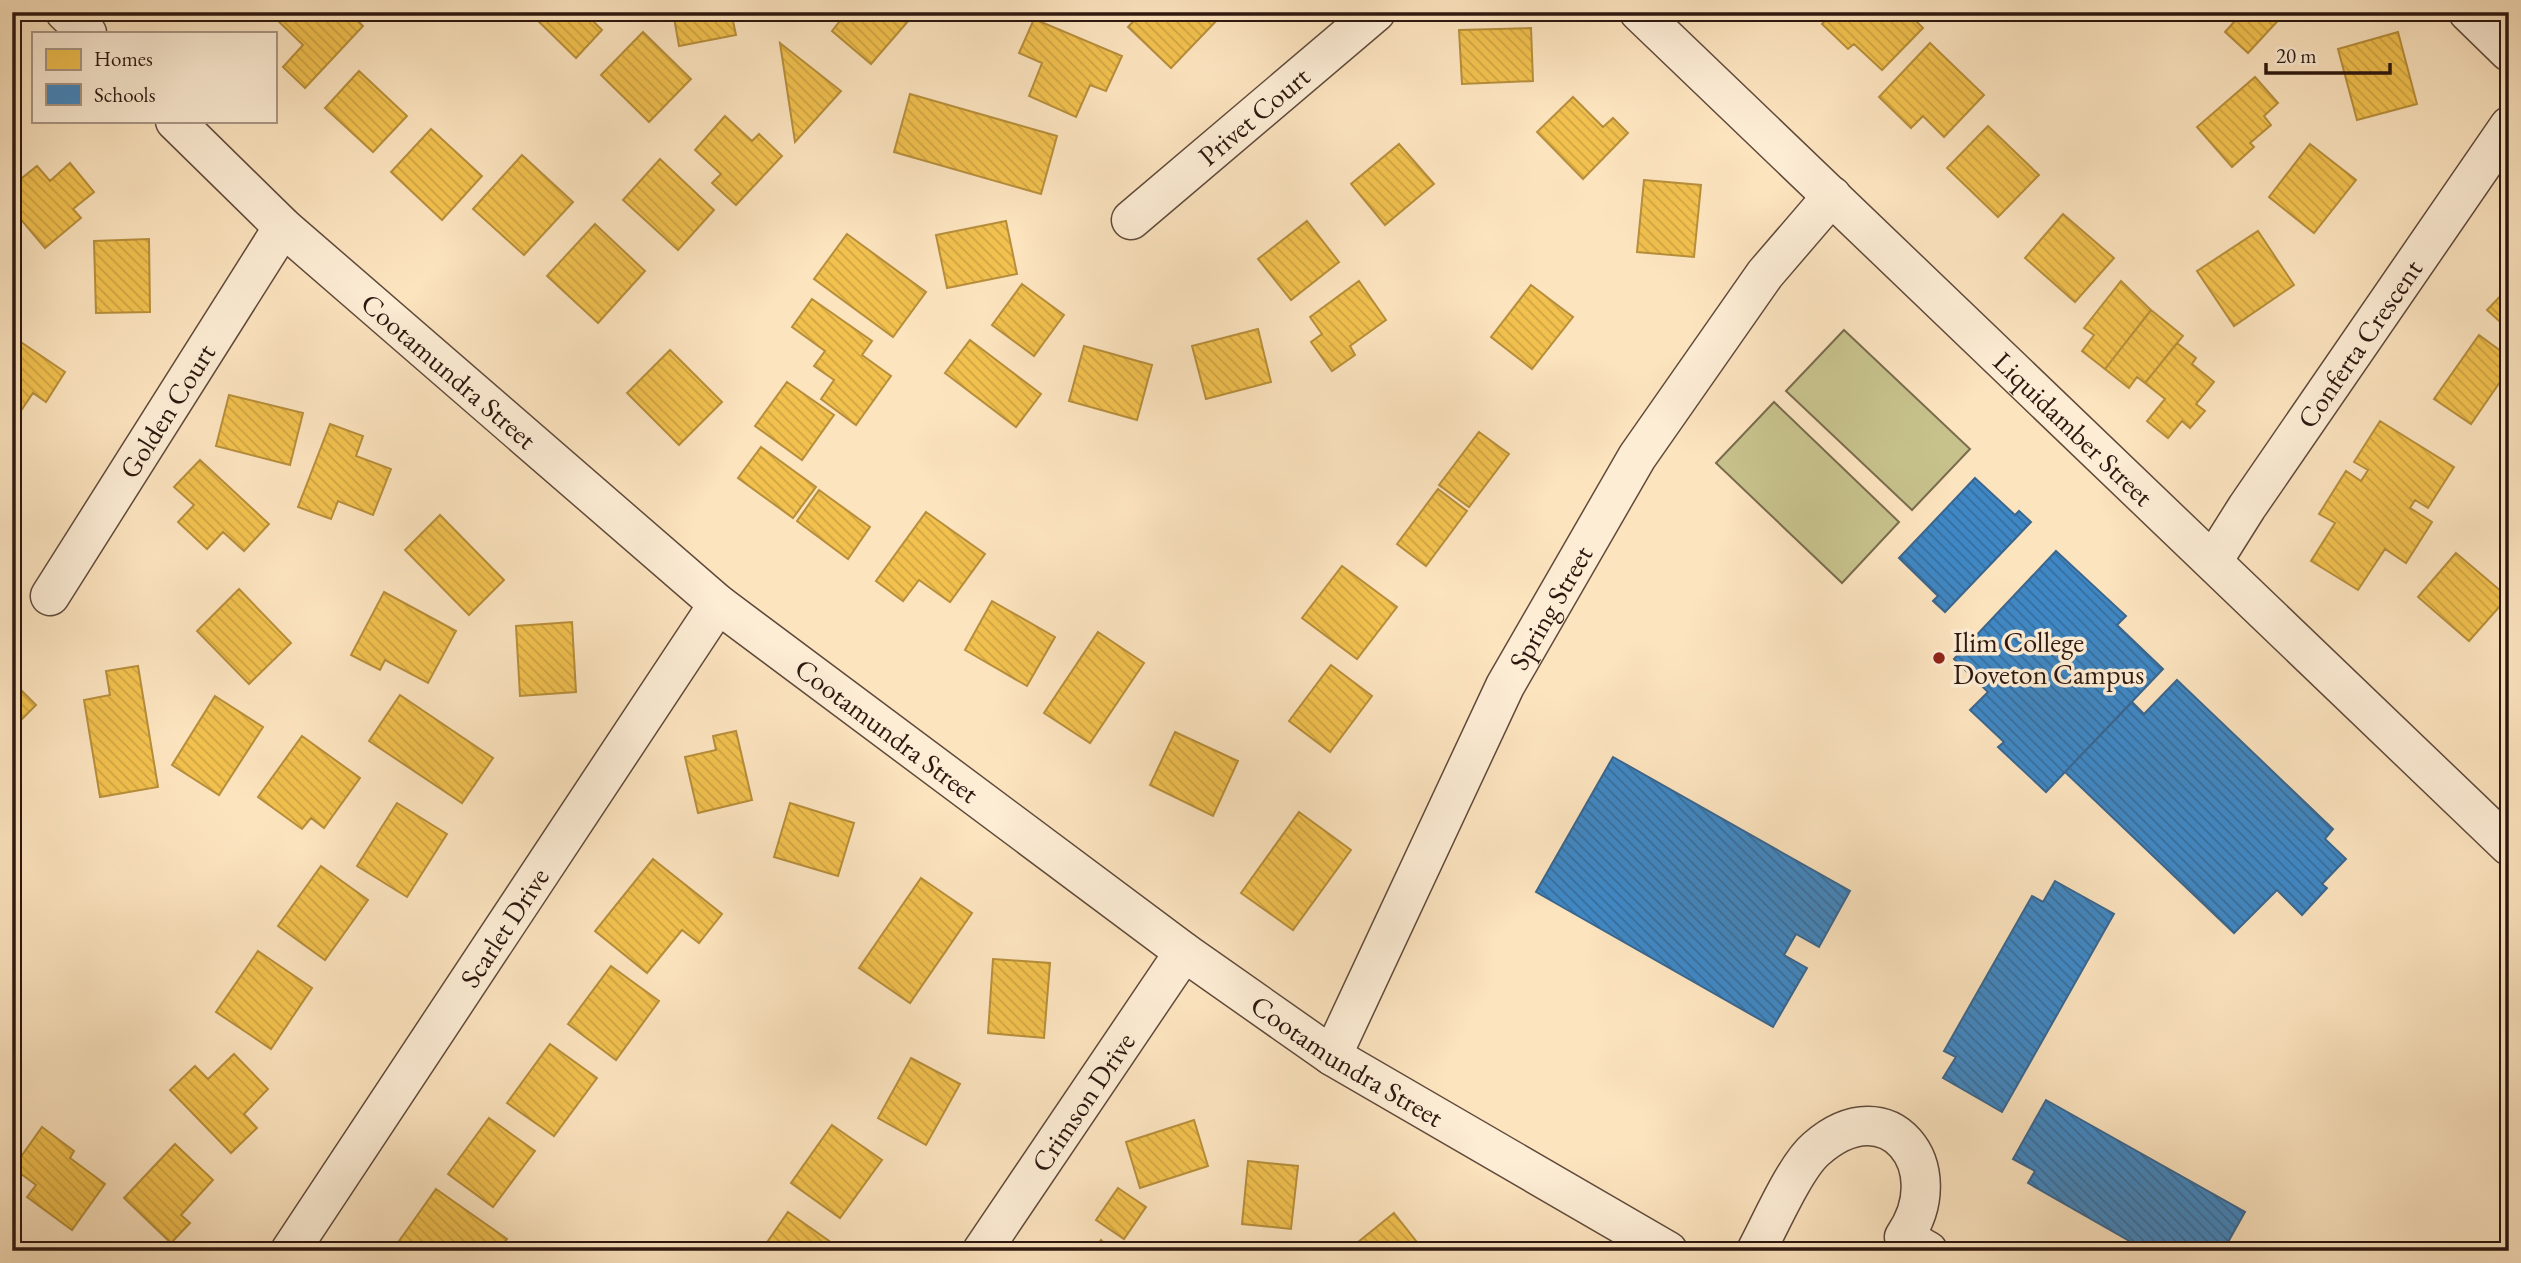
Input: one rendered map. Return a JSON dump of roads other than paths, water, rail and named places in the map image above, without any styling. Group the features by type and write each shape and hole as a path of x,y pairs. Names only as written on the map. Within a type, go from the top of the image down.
{"street":[{"path":"65,12 86,32"},
{"name":"Privet Court","path":"1131,220 1376,12"},
{"name":"Liquidamber Street","path":"1639,12 2509,846"},
{"path":"2468,12 2509,52"},
{"name":"Cootamundra Street","path":"176,122 283,227 718,604 1184,952 1332,1056 1655,1248"},
{"name":"Conferta Crescent","path":"2213,561 2247,507 2509,126"},
{"name":"Spring Street","path":"1332,1056 1505,686 1637,457 1765,274 1832,196"},
{"name":"Golden Court","path":"50,596 283,227"},
{"name":"Scarlet Drive","path":"290,1251 718,604"},
{"name":"Crimson Drive","path":"982,1251 1184,952"},
{"path":"1756,1251 1813,1150 1840,1130 1870,1124 1899,1135 1917,1157 1922,1183 1915,1222 1904,1237 1928,1251"}],"place":[{"name":"Ilim College Doveton Campus","path":"1939,658"}]}
